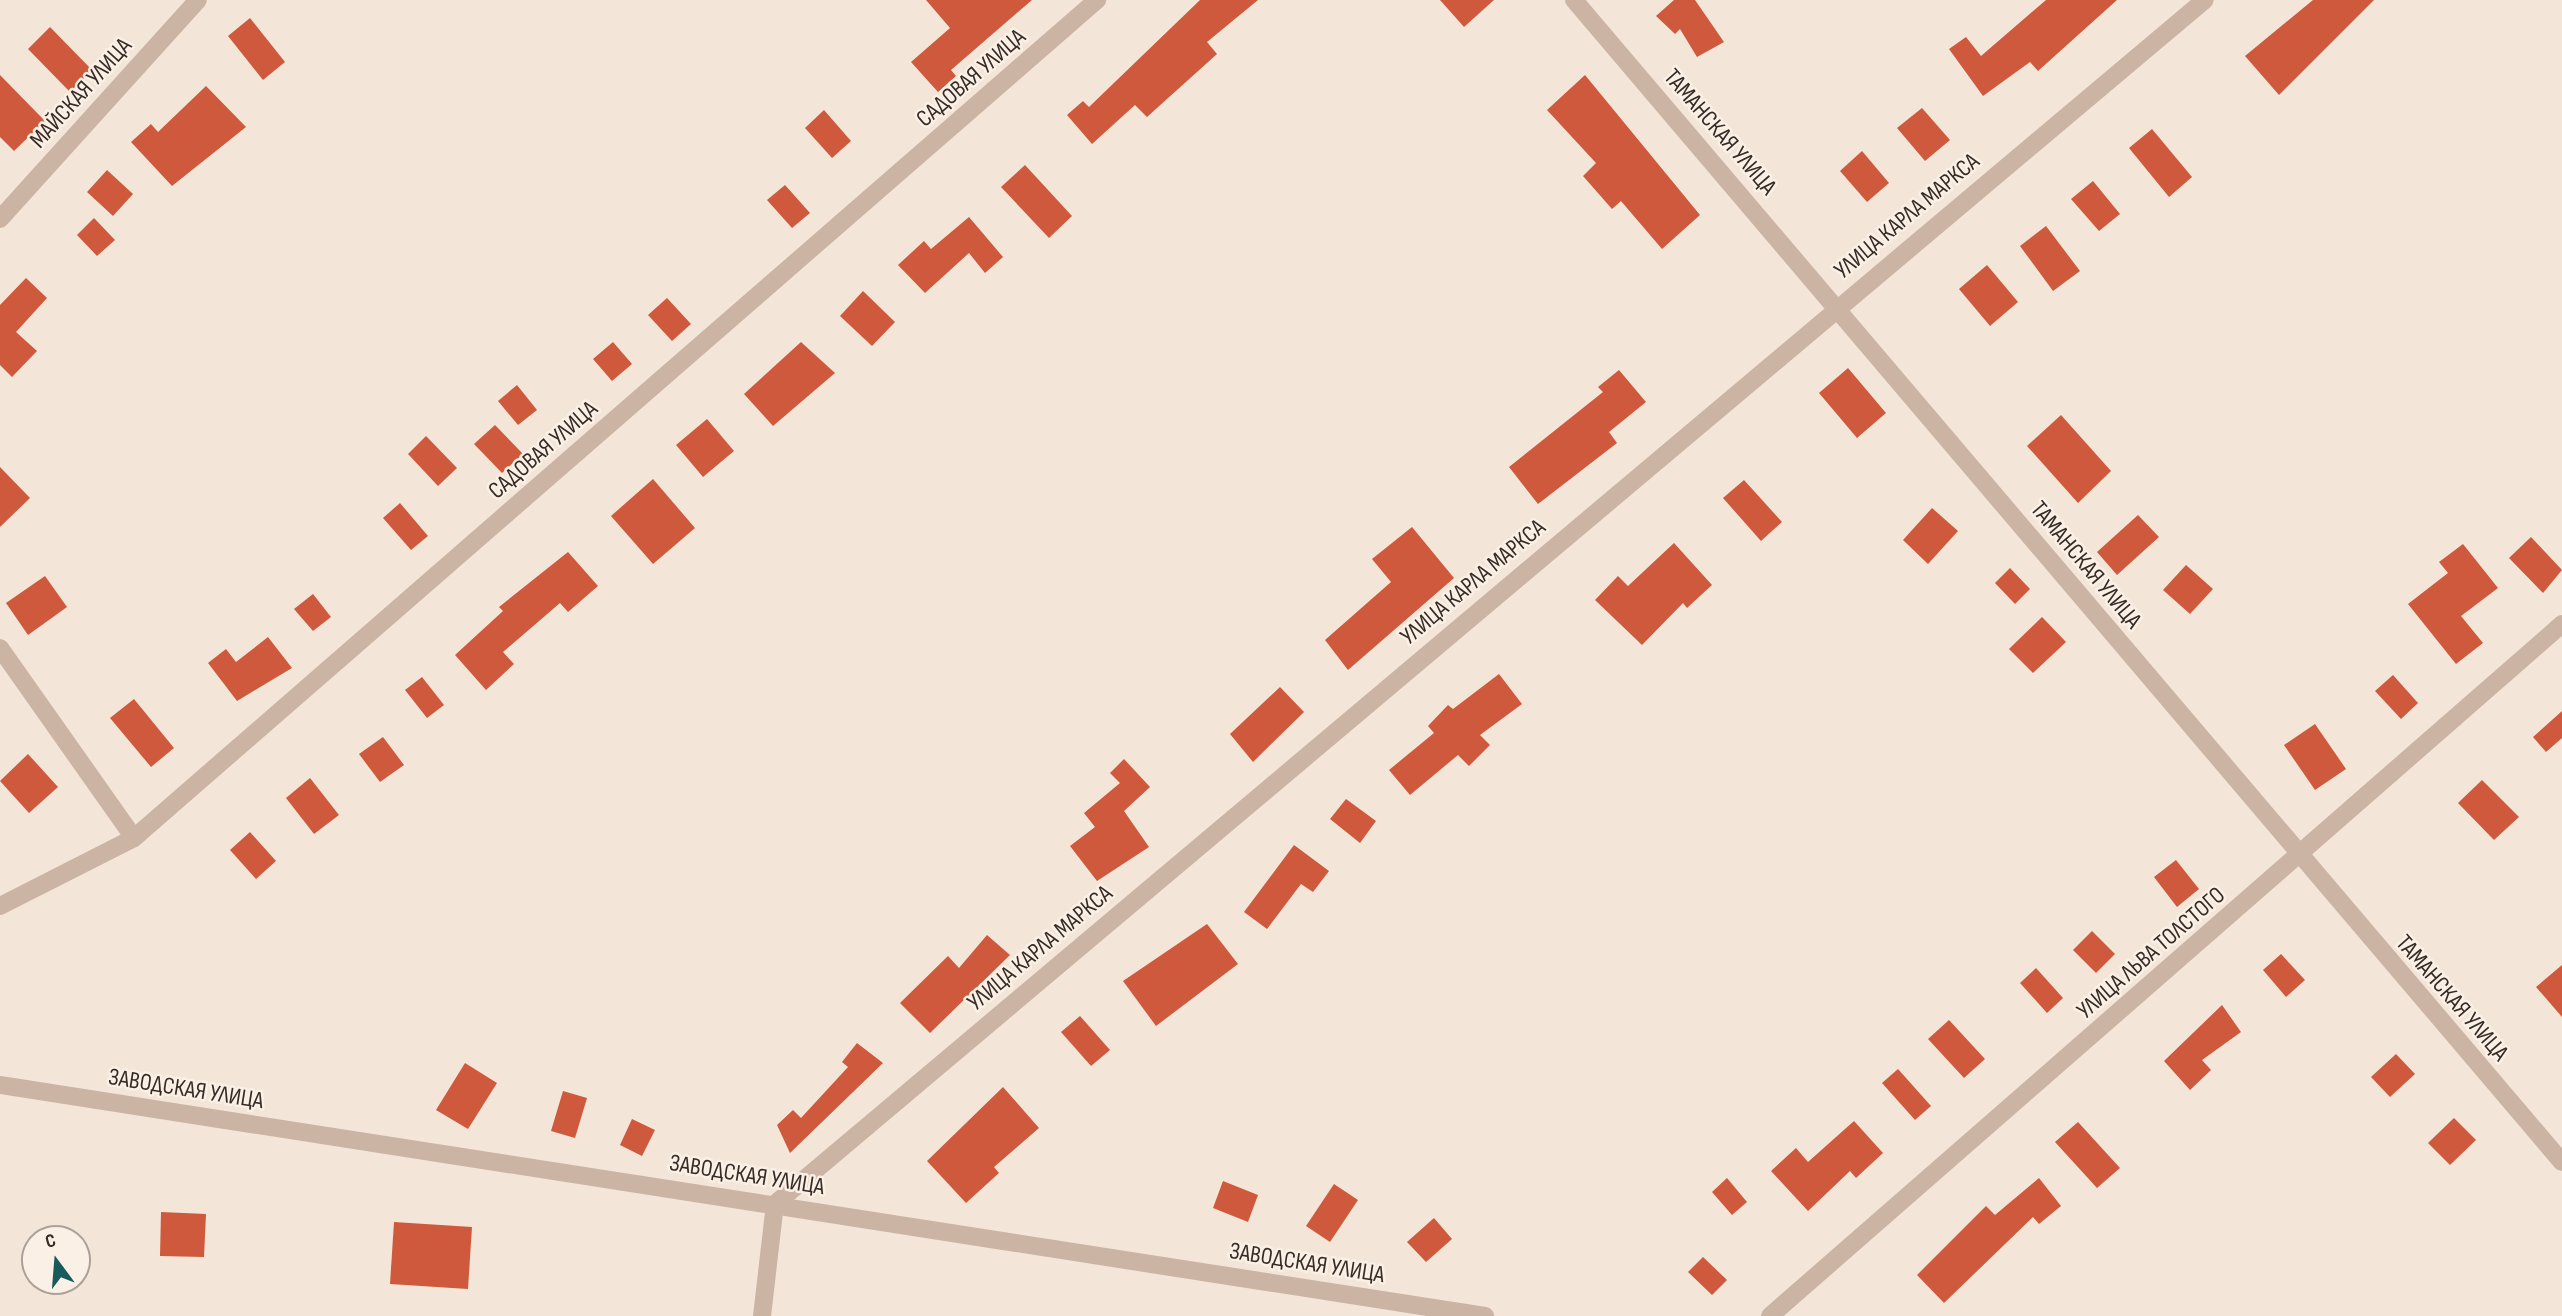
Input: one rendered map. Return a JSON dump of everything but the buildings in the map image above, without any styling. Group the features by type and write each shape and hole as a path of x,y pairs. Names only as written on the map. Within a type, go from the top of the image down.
{"street":[{"name":"МАЙСКАЯ УЛИЦА","path":"0,219 198,0"},
{"name":"САДОВАЯ УЛИЦА","path":"0,906 134,838 1097,0"},
{"name":"ТАМАНСКАЯ УЛИЦА","path":"1573,0 1837,306 2299,858 2562,1162"},
{"name":"УЛИЦА КАРЛА МАРКСА","path":"775,1204 1837,306 2205,0"},
{"name":"УЛИЦА ЛЬВА ТОЛСТОГО","path":"1770,1316 2299,858 2562,624"},
{"path":"0,649 134,838"},
{"name":"ЗАВОДСКАЯ УЛИЦА","path":"0,1085 1485,1316"},
{"path":"762,1316 775,1204"}]}
